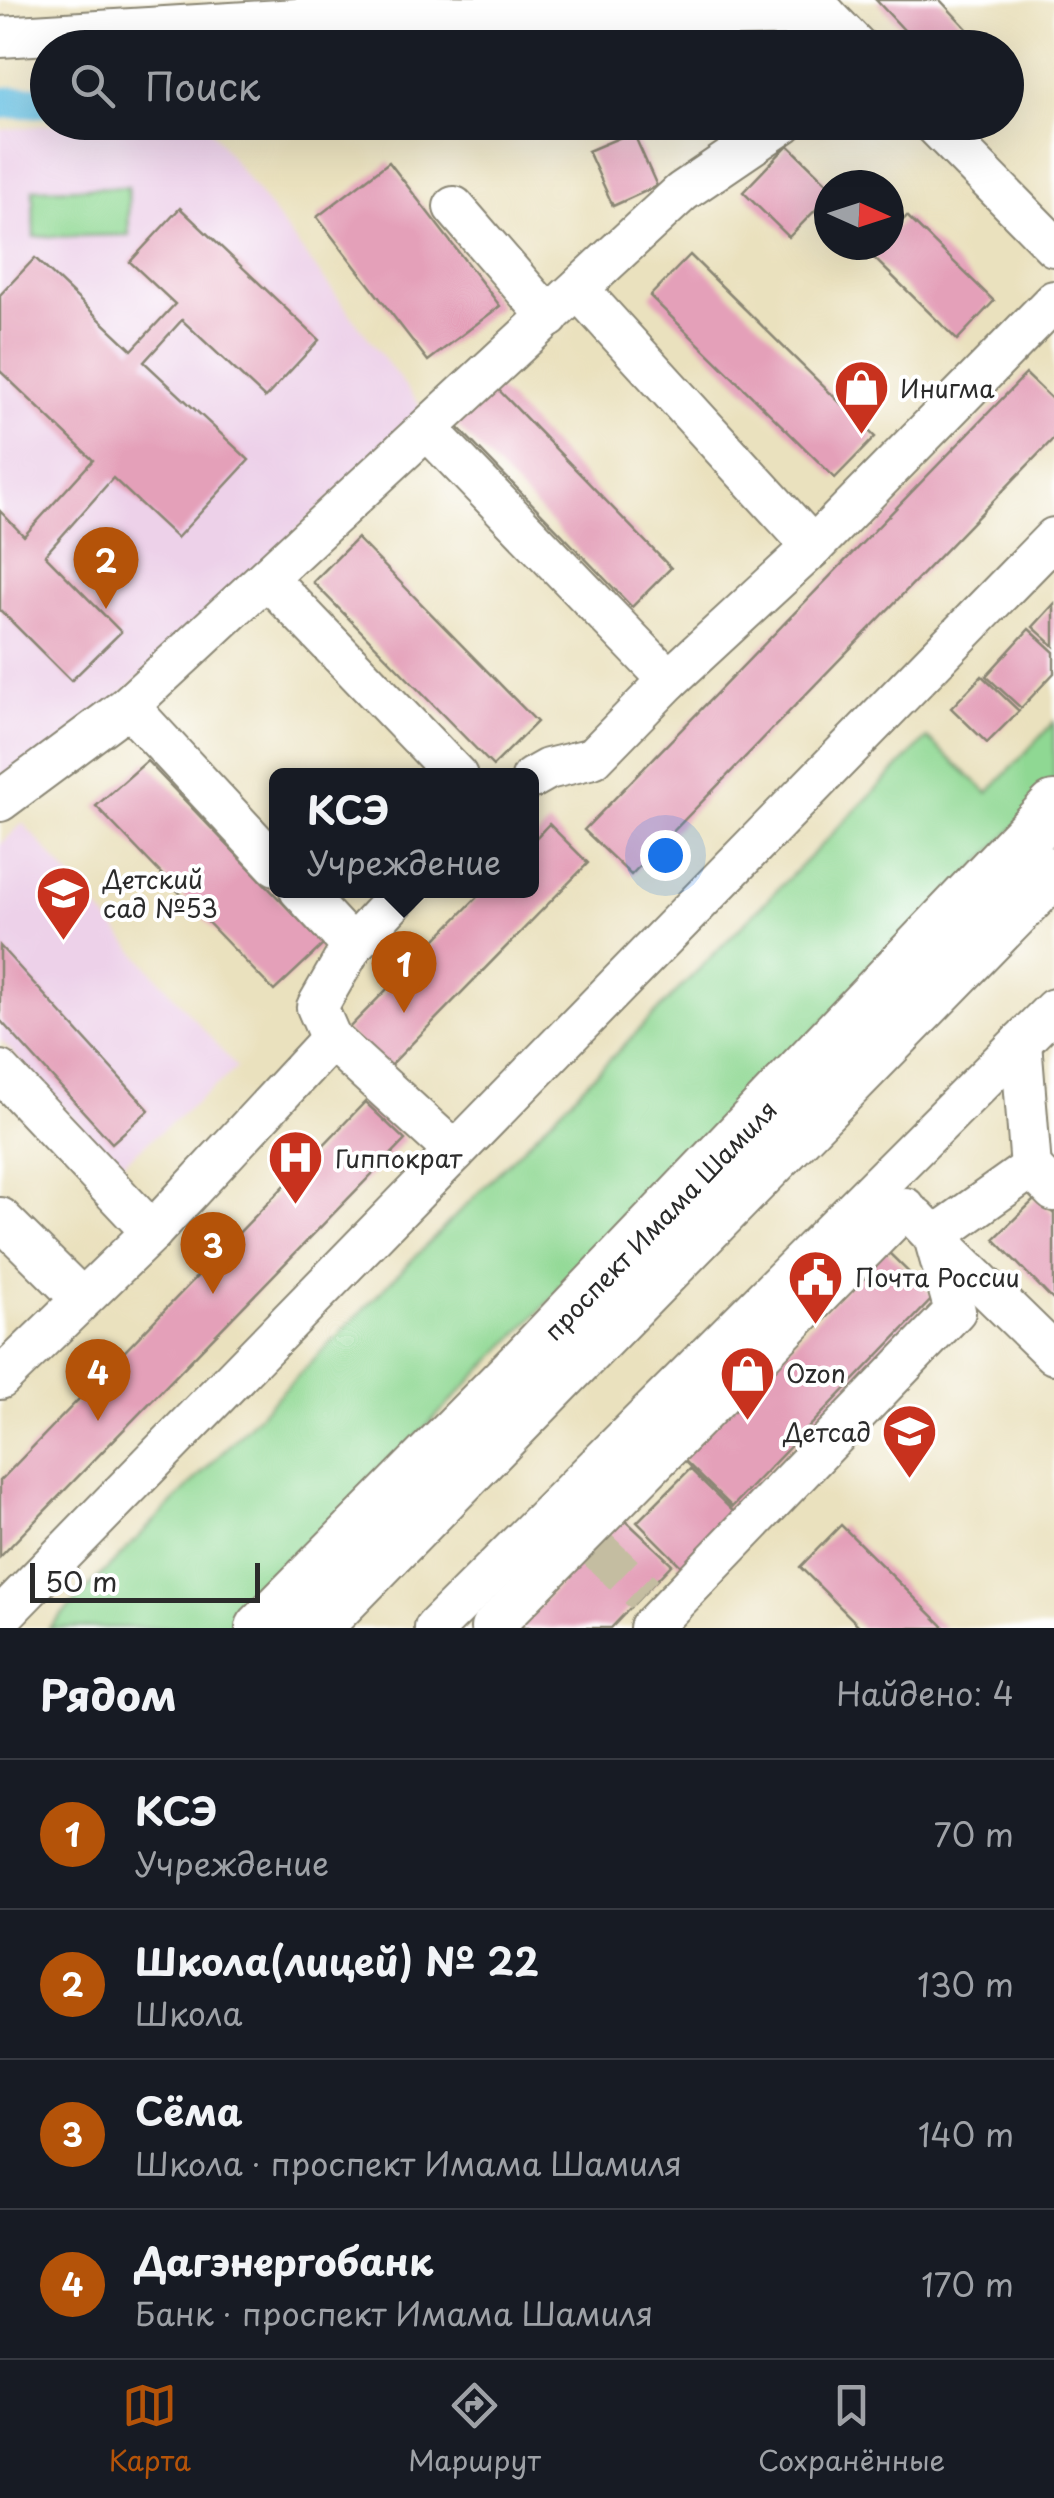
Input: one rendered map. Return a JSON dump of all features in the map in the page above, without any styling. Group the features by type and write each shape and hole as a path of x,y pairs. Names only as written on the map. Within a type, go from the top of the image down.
{"main road":[{"name":"проспект Имама Шамиля","path":"261,1628 526,1360 1054,807"},
{"name":"проспект Имама Шамиля","path":"315,1628 1054,872"}],"street":[{"path":"120,30 564,9 819,8 840,30"},
{"path":"0,37 30,35"},
{"path":"0,801 128,706 682,192 759,140"},
{"path":"950,140 1054,246"},
{"path":"454,207 548,317"},
{"path":"578,289 813,547"},
{"path":"539,774 593,758 669,680 813,547 1054,301"},
{"path":"427,429 669,680"},
{"path":"0,1618 1054,538"},
{"path":"268,578 449,768"},
{"path":"128,706 269,857"},
{"path":"307,898 352,946"},
{"path":"397,898 352,946 317,1007 331,1039 455,1152"},
{"path":"491,1628 588,1541 893,1195 1021,1042 1054,1009"},
{"path":"0,1379 152,1232 331,1039"},
{"path":"934,1237 1042,1180 1021,1042"},
{"path":"0,1071 152,1232"},
{"path":"893,1195 1054,1354"},
{"path":"436,1628 893,1195"},
{"path":"0,1218 82,1299"},
{"path":"653,1612 955,1310 934,1237"}],"shaded area":[{"path":"30,127 30,140 218,140 424,411 0,807 0,130"},
{"name":"Детский сад №53","path":"23,823 237,1068 118,1167 0,1039 0,845"}],"green space":[{"path":"128,187 129,235 34,237 33,189"},
{"path":"1054,722 1054,788 228,1628 49,1628 927,738 988,793"}],"building":[{"path":"876,0 940,0 968,30 904,30"},
{"path":"614,140 637,140 657,186 613,206 588,151"},
{"path":"788,145 814,170 814,211 789,237 743,192"},
{"path":"389,162 500,306 428,361 317,217"},
{"path":"180,208 319,340 265,398 182,320 144,362 249,460 177,538 113,478 45,555 121,632 71,681 0,610 0,511 24,536 93,460 0,371 0,295 35,258 132,350 175,304 130,262"},
{"path":"907,216 994,301 957,340 876,260 904,260"},
{"path":"690,255 875,437 835,478 650,296"},
{"path":"1026,374 1054,401 1054,438 631,875 584,830"},
{"path":"493,384 671,568 632,607 453,422"},
{"path":"357,538 537,722 493,766 313,582"},
{"path":"1054,604 1054,646 1033,627"},
{"path":"1029,629 1054,652 1054,673 1021,708 986,676"},
{"path":"982,676 1019,711 987,743 951,708"},
{"path":"147,761 269,889 269,898 278,898 323,945 274,991 96,806"},
{"path":"549,824 588,863 386,1070 346,1031 476,898 539,898 539,835"},
{"path":"0,946 149,1110 112,1143 0,1020"},
{"path":"365,1102 405,1140 0,1557 0,1481"},
{"path":"1037,1197 1054,1214 1054,1301 994,1239"},
{"path":"884,1248 934,1297 732,1507 682,1458"},
{"path":"690,1469 740,1518 687,1572 637,1522"},
{"path":"623,1518 672,1564 611,1628 517,1628"},
{"path":"841,1525 945,1628 861,1628 800,1567"}],"waterway":[{"path":"0,103 30,102"}],"tunnel":[{"path":"595,1547 644,1594"}],"place":[{"name":"Инигма","path":"861,437"},
{"name":"Школа(лицей) № 22","path":"106,609"},
{"name":"Детский сад №53","path":"64,942"},
{"name":"КСЭ","path":"404,1013"},
{"name":"Гиппократ","path":"296,1207"},
{"name":"Сёма","path":"213,1294"},
{"name":"Почта России","path":"816,1326"},
{"name":"Дагэнергобанк","path":"98,1421"},
{"name":"Ozon","path":"747,1422"},
{"name":"Детсад","path":"910,1481"}]}
